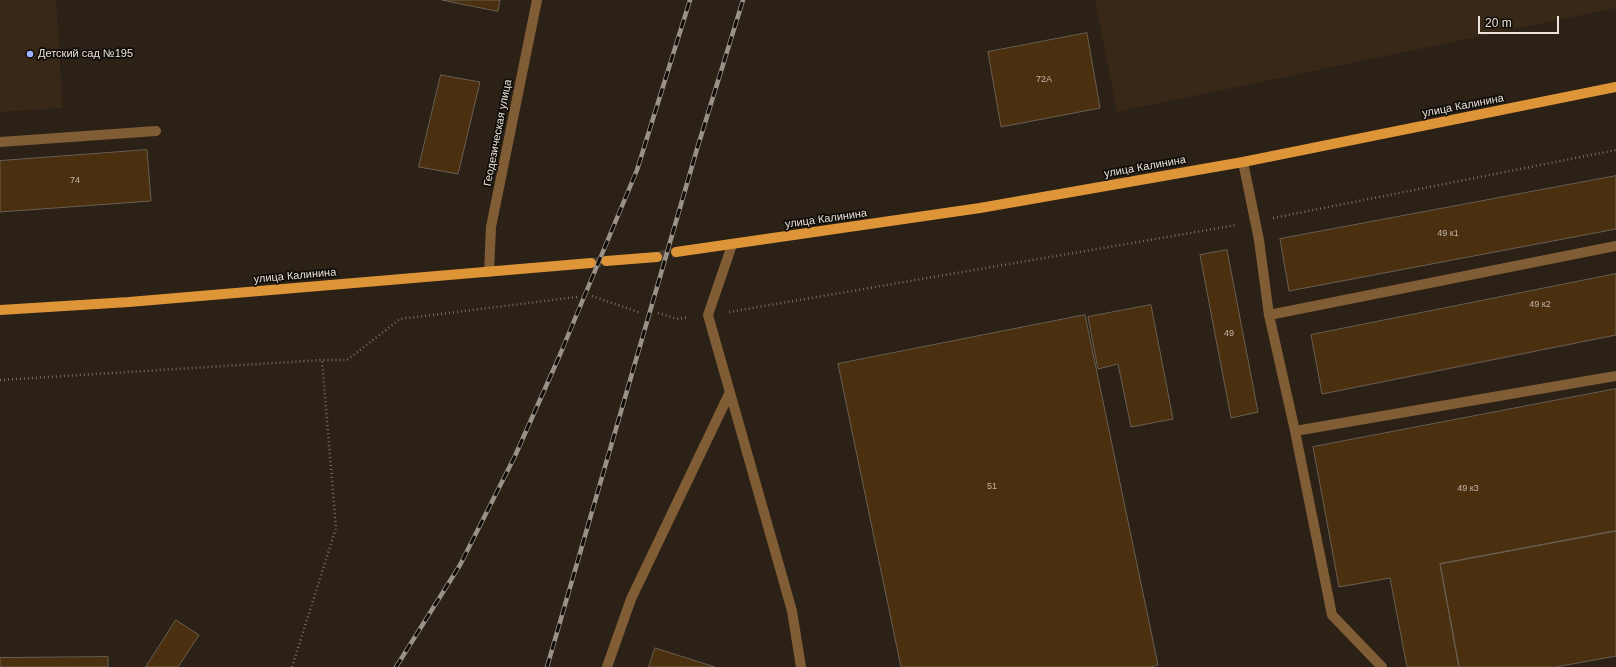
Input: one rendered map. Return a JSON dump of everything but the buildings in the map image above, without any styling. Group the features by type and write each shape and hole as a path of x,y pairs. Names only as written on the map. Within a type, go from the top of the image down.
{"main road":[{"name":"улица Калинина","path":"676,252 980,208 1243,162 1616,87"},
{"path":"606,261 657,256"},
{"name":"улица Калинина","path":"0,310 130,302 591,263"}],"street":[{"name":"Геодезическая улица","path":"489,272 491,227 537,0"},
{"path":"0,142 156,131"},
{"path":"1243,162 1259,240 1269,315 1295,431 1332,615 1382,667"},
{"path":"732,245 708,315 792,611 801,667"},
{"path":"1269,315 1616,246"},
{"path":"1295,431 1616,376"},
{"path":"607,667 631,599 730,392"}],"path":[{"path":"658,313 677,319 708,315 1255,222 1616,150"},
{"path":"592,296 641,313"},
{"path":"0,380 322,360 347,360 400,319 577,297"},
{"path":"292,667 336,528 322,360"}],"shaded area":[{"name":"Детский сад №195","path":"0,0 56,0 63,108 0,112"},
{"path":"1095,0 1616,0 1616,8 1117,112"}],"tunnel":[{"path":"657,257 676,252"},
{"path":"591,263 606,261"}],"railway":[{"path":"396,667 460,565 515,456 559,357 637,170 690,0"},
{"path":"547,667 697,149 743,0"}],"place":[{"name":"Детский сад №195","path":"30,54"}]}
